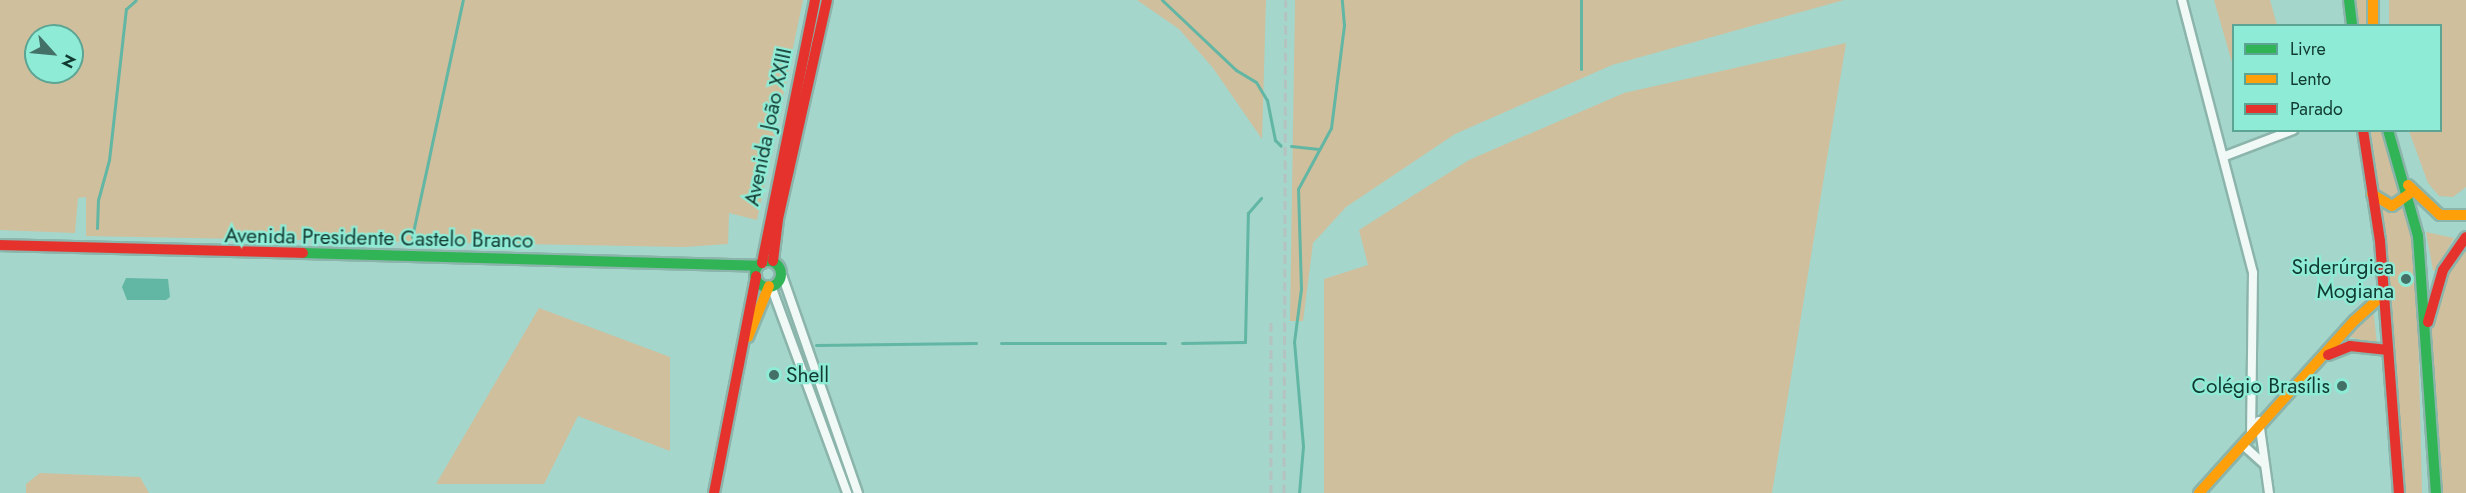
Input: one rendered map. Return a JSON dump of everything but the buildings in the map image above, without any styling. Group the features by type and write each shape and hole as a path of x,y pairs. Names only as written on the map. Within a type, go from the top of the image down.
{"main road":[{"name":"Avenida João XXIII","path":"762,267 815,0"},
{"name":"Avenida João XXIII","path":"714,493 741,354 827,0"},
{"path":"2349,0 2352,24"},
{"path":"2373,0 2373,24"},
{"path":"2363,132 2380,241 2386,350 2399,493"},
{"path":"2389,132 2409,194 2418,236 2436,493"},
{"path":"2405,182 2440,215 2466,215"},
{"path":"2372,194 2392,206 2409,194"},
{"path":"2426,335 2435,289 2466,237"},
{"name":"Avenida Presidente Castelo Branco","path":"0,245 762,267"},
{"path":"762,267 781,272"},
{"path":"762,267 770,286"},
{"name":"Avenida João XXIII","path":"741,354 770,286 779,281 781,272"},
{"path":"2199,493 2320,359 2382,296"},
{"path":"2320,359 2350,346 2386,350"}],"street":[{"path":"2182,0 2225,156 2253,273 2250,410 2252,435"},
{"path":"2225,156 2289,132"},
{"path":"781,272 858,493"},
{"path":"770,286 847,493"},
{"path":"2250,410 2262,423 2264,465 2270,493"},
{"path":"2243,445 2264,465"}],"shaded area":[{"path":"0,0 803,0 757,220 729,213 728,244 684,247 86,236 86,197 78,198 75,233 0,230"},
{"path":"1137,0 1266,0 1262,139 1213,68 1179,29"},
{"path":"1295,0 1844,0 1612,65 1455,134 1346,207 1313,243 1303,321 1290,321"},
{"path":"2214,0 2270,0 2277,24 2232,24 2232,63"},
{"path":"2356,0 2368,0 2368,24 2358,24"},
{"path":"2389,0 2466,0 2466,187 2453,197 2439,196 2428,183 2409,132 2442,132 2442,24 2389,24"},
{"path":"1846,43 1772,493 1324,493 1324,279 1368,265 1359,230 1469,160 1624,93"},
{"path":"2371,132 2382,132 2411,231 2417,285 2422,493 2404,493 2391,288"},
{"path":"2426,232 2454,238 2435,271 2433,270"},
{"path":"2466,251 2466,493 2432,493 2430,333 2440,294 2451,270"},
{"path":"126,278 168,279 170,297 166,300 127,300 122,287"},
{"path":"2373,307 2377,344 2346,336"},
{"path":"539,308 670,357 670,451 578,416 544,484 436,484"},
{"path":"40,473 140,477 149,493 26,493 26,484"}],"waterway":[{"path":"97,228 98,200 109,160 126,9 136,0"},
{"path":"412,237 463,0"},
{"path":"1162,0 1236,70 1256,82 1267,100 1275,140 1281,146"},
{"path":"1299,493 1303,446 1294,342 1301,289 1298,189 1331,128 1344,25 1342,0"},
{"path":"1581,0 1581,69"},
{"path":"1291,146 1319,149"},
{"path":"1182,343 1245,342 1248,213 1261,198"},
{"path":"816,345 976,343"},
{"path":"1001,343 1165,343"}],"railway":[{"path":"1284,493 1286,0"},
{"path":"1271,318 1271,493"}],"traffic: fast":[{"path":"2349,0 2352,24"},
{"path":"2389,132 2418,236 2436,493"},
{"path":"303,253 758,266"},
{"path":"768,261 777,265 781,274 777,283 768,287 759,283 755,274 759,265 768,261"}],"traffic: slow":[{"path":"2373,0 2373,24"},
{"path":"2408,185 2440,215 2466,215"},
{"path":"2372,194 2392,206 2409,194"},
{"path":"748,337 769,286"},
{"path":"2199,493 2354,321 2382,296"}],"traffic: jam":[{"path":"762,263 815,0"},
{"path":"773,261 778,219 827,0"},
{"path":"2363,132 2380,241 2399,493"},
{"path":"2428,322 2443,270 2466,237"},
{"path":"0,245 303,253"},
{"path":"714,493 756,276"},
{"path":"2328,355 2350,346 2386,350"}],"place":[{"name":"Siderúrgica Mogiana","path":"2406,279"},
{"name":"Shell","path":"774,375"},
{"name":"Colégio Brasílis","path":"2342,386"}]}
